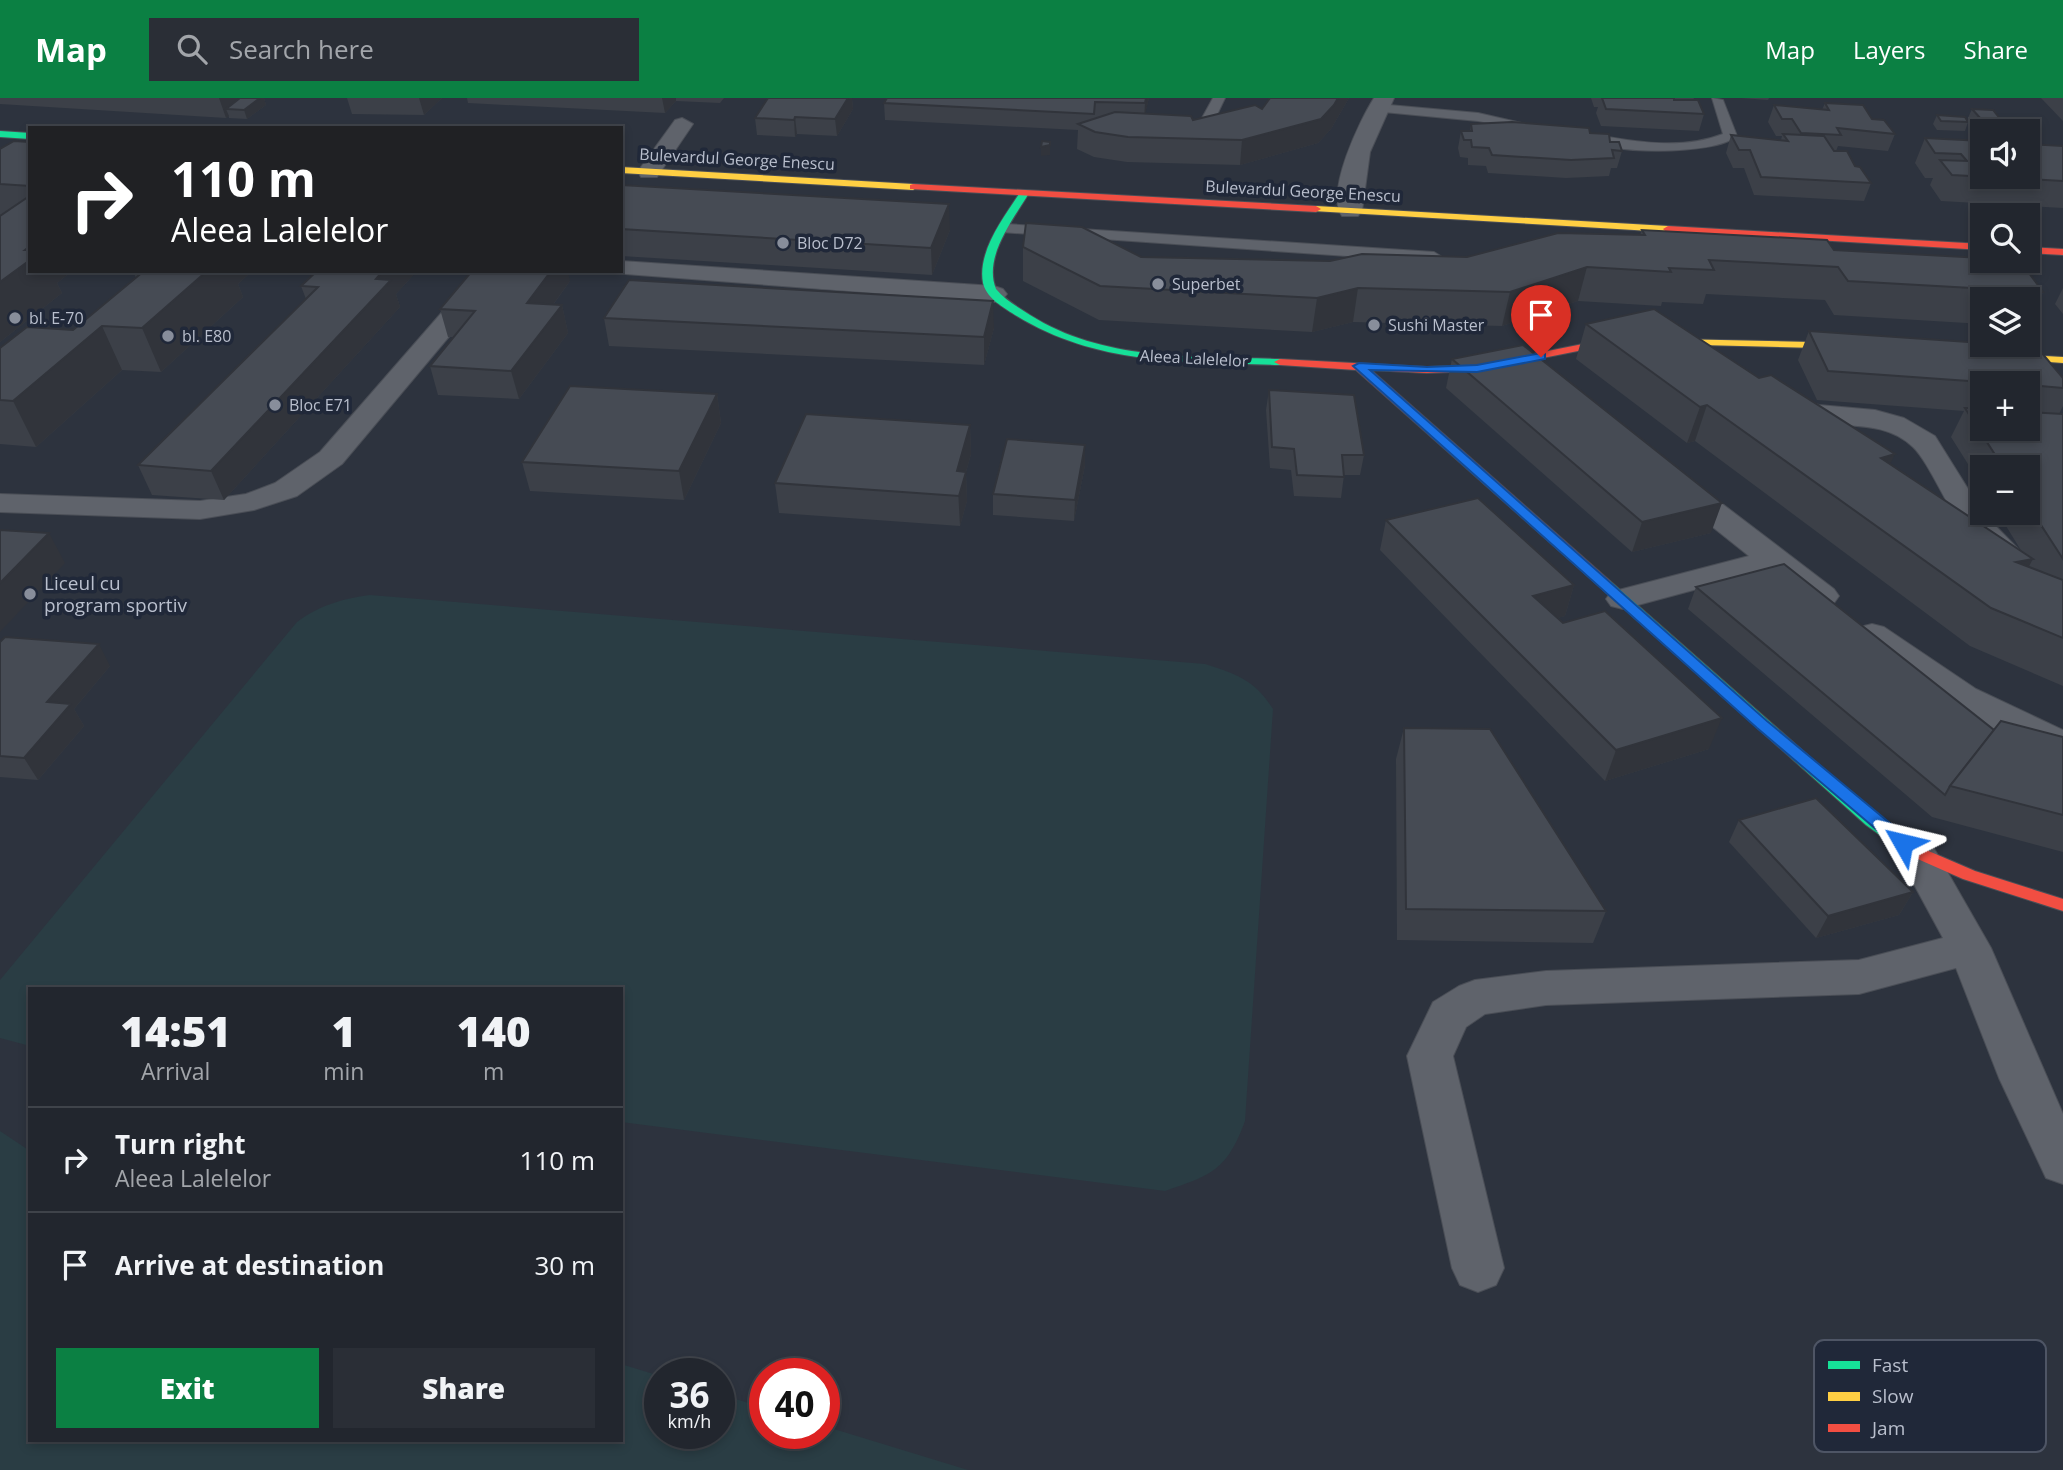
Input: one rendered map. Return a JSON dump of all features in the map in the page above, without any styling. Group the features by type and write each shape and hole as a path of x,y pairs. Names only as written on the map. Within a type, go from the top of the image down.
{"street":[{"path":"1350,211 1350,181 1360,147 1381,103"},
{"path":"649,172 682,124"},
{"path":"0,134 28,136"},
{"name":"Bulevardul George Enescu","path":"623,170 1970,246"},
{"path":"994,294 988,283 989,262 1024,193"},
{"path":"2040,251 2063,252"},
{"path":"623,268 994,294"},
{"path":"0,503 200,510 232,507 265,499 307,480 331,458 490,273"},
{"name":"Aleea Lalelelor","path":"994,294 1022,317 1052,334 1105,351 1140,355 1439,370 1477,369 1608,342 1674,340 1869,347"},
{"path":"1674,340 1716,371"},
{"path":"2013,357 2063,360"},
{"path":"2031,358 2055,391"},
{"path":"1519,362 1551,386"},
{"path":"1359,366 1872,821 1918,855 1969,875 2063,905"},
{"path":"1758,395 1779,405 1819,414 1865,416 1894,424 1925,442 1971,518 2011,557 2022,581"},
{"path":"1657,468 1944,687 1988,713 2063,744"},
{"path":"1623,599 1774,559"},
{"path":"1918,855 1970,948 2022,1078 2063,1163"},
{"path":"1478,1268 1430,1056 1450,1015 1475,998 1546,988 1859,977 1970,948"}],"lane":[{"path":"1209,118 1219,98"},
{"path":"1573,135 1613,142 1688,146 1717,144 1730,136 1717,100"},
{"path":"1381,103 1546,130"},
{"path":"1006,229 1445,258"}],"shaded area":[{"path":"370,595 1205,664 1244,679 1259,691 1273,709 1245,1121 1232,1150 1206,1175 1165,1191 623,1122 623,987 28,987 28,1045 0,1038 0,980 297,622 314,611"},
{"path":"0,1131 28,1150 28,1442 623,1442 623,1365 644,1371 644,1449 735,1449 735,1399 749,1403 749,1449 840,1449 840,1431 968,1470 0,1470"}],"building":[{"path":"240,98 260,98 244,110 226,109"},
{"path":"768,98 848,98 835,119 755,118"},
{"path":"887,98 1146,98 1145,103 1095,102 1094,114 884,103"},
{"path":"1270,98 1338,98 1321,119 1242,140 1128,137 1095,132 1078,124 1115,112 1191,116 1193,120 1255,105 1262,109"},
{"path":"1602,98 1698,100 1704,114 1606,109"},
{"path":"1825,103 1863,105 1872,119 1884,120 1895,134 1837,128 1841,135 1801,133 1792,119 1782,119 1774,105 1829,110"},
{"path":"1972,109 1993,110 2000,119 1981,119"},
{"path":"1937,115 1965,117 1968,122 1941,121"},
{"path":"1512,122 1589,128 1590,133 1609,134 1610,142 1619,142 1622,151 1612,150 1614,158 1571,160 1492,155 1489,148 1472,147 1471,140 1464,140 1461,131 1472,131 1471,124"},
{"path":"1783,134 1824,136 1834,151 1847,151 1855,166 1860,167 1871,183 1761,177 1750,150 1739,150 1731,135 1788,141"},
{"path":"1925,138 1970,140 1970,176 1952,175 1940,160 1967,161 1961,154 1935,153"},
{"path":"14,141 28,142 28,186 0,184 0,149"},
{"path":"1042,141 1050,142 1050,145 1041,147"},
{"path":"2040,145 2063,146 2063,181 2040,180"},
{"path":"623,185 949,204 931,248 623,229"},
{"path":"28,197 28,248 25,250 28,250 28,261 0,282 0,216"},
{"path":"1026,223 1082,227 1141,257 1330,261 1362,254 1467,257 1558,233 1645,235 1642,230 1827,240 1834,250 1970,257 1970,273 2029,273 2039,287 1970,288 1848,281 1838,267 1709,260 1714,270 1669,268 1671,272 1587,267 1510,292 1358,288 1317,298 1100,286 1023,247"},
{"path":"142,273 205,273 142,328 102,326 13,401 0,400 0,348 27,327 73,330"},
{"path":"315,273 381,273 376,279 391,280 211,471 138,465 318,287 301,286"},
{"path":"470,273 550,273 527,303 562,305 511,371 430,366 475,311 440,309"},
{"path":"629,280 993,301 984,337 604,318"},
{"path":"1654,309 1759,378 1771,375 1895,454 1881,458 1970,517 1970,525 1982,525 2033,559 2016,562 2063,580 2063,638 1991,608 1707,405 1700,407 1586,324"},
{"path":"1809,331 1970,342 1970,357 2040,357 2040,351 2063,378 2063,388 2040,386 2040,371 1970,371 1970,381 1828,371"},
{"path":"1523,345 1722,503 1642,522 1452,359"},
{"path":"570,386 717,394 679,471 522,462"},
{"path":"1269,390 1354,395 1364,455 1342,455 1344,477 1297,475 1294,449 1272,447"},
{"path":"2040,413 2063,414 2063,559 2040,524 2040,455 1995,455 1986,441 2040,441"},
{"path":"806,414 970,425 957,471 966,472 959,496 775,483"},
{"path":"1007,439 1085,445 1075,500 993,494"},
{"path":"1478,498 1574,585 1533,596 1563,623 1605,611 1722,718 1616,750 1386,520"},
{"path":"0,530 49,533 0,583"},
{"path":"1784,564 1994,730 1945,795 1696,587"},
{"path":"5,637 99,644 47,702 71,704 24,758 0,756 0,642"},
{"path":"2001,721 2063,737 2063,815 1950,786"},
{"path":"1404,728 1490,729 1606,911 1406,909"},
{"path":"1816,798 1913,892 1828,916 1739,820"}],"traffic: fast":[{"path":"0,134 28,136"},
{"path":"1024,193 999,235 988,270 991,290 1012,308 1041,327 1106,350 1176,358 1280,362"},
{"path":"1605,584 1872,821 1910,849"}],"traffic: slow":[{"path":"623,170 913,187"},
{"path":"1316,209 1668,229"},
{"path":"1627,341 1855,346"},
{"path":"2012,357 2063,360"}],"traffic: jam":[{"path":"913,187 1316,209"},
{"path":"1668,229 1970,246"},
{"path":"2040,251 2063,252"},
{"path":"1280,362 1427,370 1477,368 1608,342 1627,341"},
{"path":"1359,366 1605,584"},
{"path":"1910,849 1969,875 2063,905"}],"place":[{"name":"Bloc D72","path":"783,243"},
{"name":"Superbet","path":"1158,284"},
{"name":"bl. E-70","path":"15,318"},
{"name":"Sushi Master","path":"1374,325"},
{"name":"bl. E80","path":"168,336"},
{"name":"Bloc E71","path":"275,405"},
{"name":"Liceul cu program sportiv","path":"30,594"}],"route":[{"path":"1541,357 1477,369 1427,370 1359,366 1872,821 1903,843"}]}
